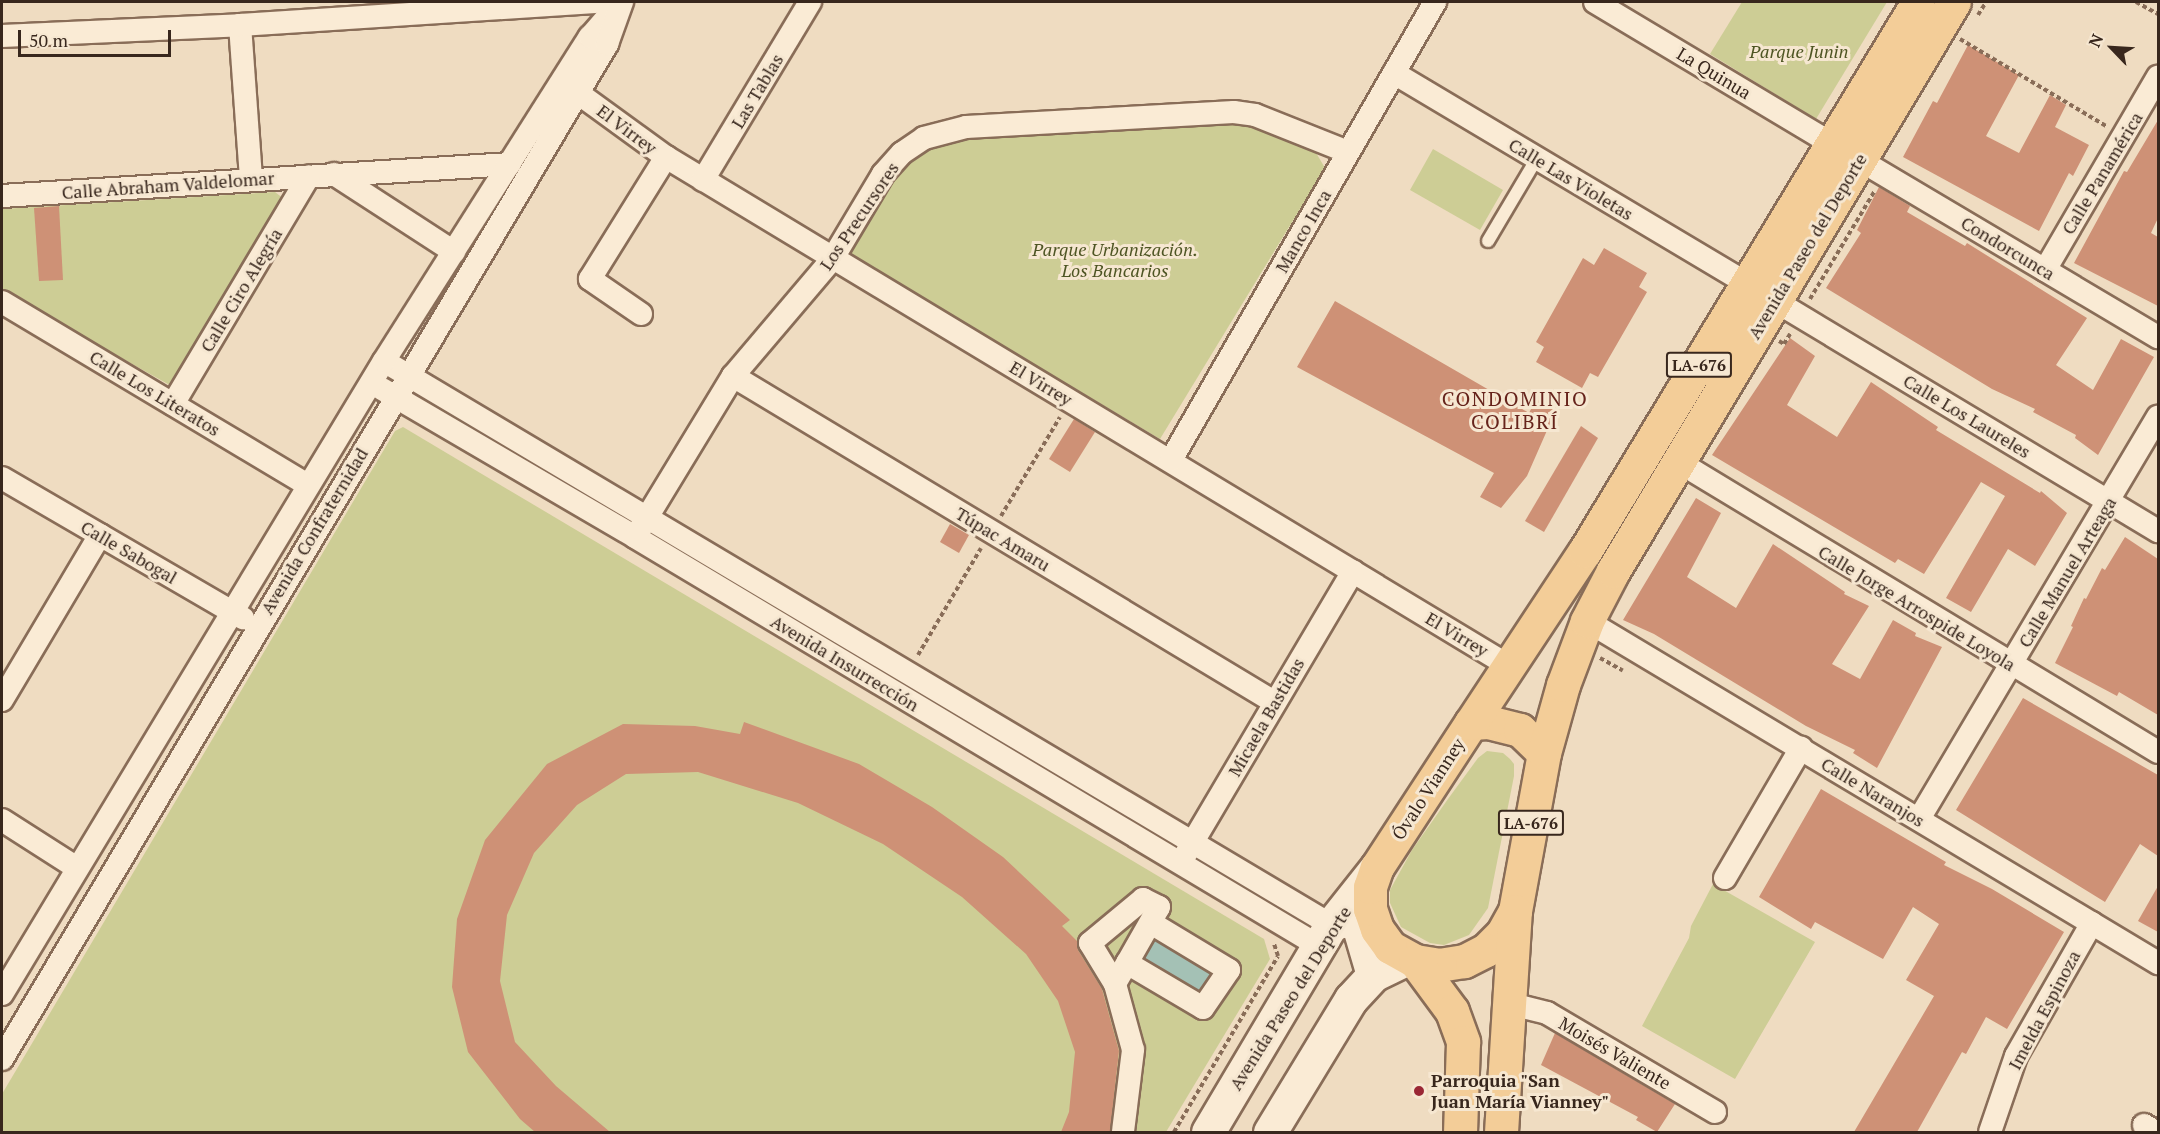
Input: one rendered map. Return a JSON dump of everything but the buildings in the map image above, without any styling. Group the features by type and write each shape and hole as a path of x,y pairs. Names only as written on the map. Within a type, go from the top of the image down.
{"main road":[{"name":"Avenida Paseo del Deporte","path":"1544,753 1563,686 1587,621 1677,461 1762,293 1845,152 1918,2"},
{"name":"Avenida Paseo del Deporte","path":"1845,152 1947,14"},
{"name":"Avenida Paseo del Deporte","path":"1471,723 1585,551 1762,293"},
{"name":"Óvalo Vianney","path":"1412,960 1390,947 1377,930 1370,909 1370,888 1377,867 1471,723 1504,724 1520,730 1544,753"},
{"name":"LA-676","path":"1501,1132 1511,1004 1515,911 1544,753"},
{"name":"Avenida Paseo del Deporte","path":"1208,1132 1325,935 1377,867"},
{"name":"LA-676","path":"1412,960 1440,964 1464,961 1492,944 1503,933 1515,911"},
{"path":"1325,935 1343,920 1358,924 1373,975"},
{"name":"LA-676","path":"1412,960 1452,1011 1463,1042 1461,1132"},
{"path":"1270,1132 1351,999 1373,975 1412,960"}],"street":[{"path":"2,36 240,25 596,2"},
{"name":"Avenida Confraternidad","path":"2,1059 257,626 607,44 621,2"},
{"name":"Avenida Confraternidad","path":"2,991 370,382 590,37 621,2"},
{"name":"Las Tablas","path":"703,180 810,2"},
{"name":"Manco Inca","path":"1171,460 1436,2"},
{"name":"La Quinua","path":"1595,2 1845,152"},
{"path":"240,25 251,180"},
{"name":"Calle Las Violetas","path":"1394,73 1762,293"},
{"name":"Calle Panamérica","path":"2045,270 2158,77"},
{"name":"El Virrey","path":"578,93 666,157 703,180 1171,460 1509,666"},
{"name":"Los Precursores","path":"635,537 733,376 833,258 883,174 902,153 924,138 966,127 1234,112 1256,115 1348,152"},
{"name":"Condorcunca","path":"1845,152 2158,337"},
{"path":"640,314 590,279 666,157"},
{"name":"Calle Abraham Valdelomar","path":"2,196 510,164"},
{"path":"334,174 454,252"},
{"name":"Calle Ciro Alegría","path":"173,404 309,176"},
{"name":"Calle Los Laureles","path":"1762,293 2158,531"},
{"name":"Calle Los Literatos","path":"2,302 308,485"},
{"name":"Avenida Insurrección","path":"384,361 647,516 1192,844 1325,935"},
{"name":"Túpac Amaru","path":"733,376 1274,702"},
{"name":"Avenida Insurrección","path":"370,382 635,537 1181,864 1325,935"},
{"name":"Calle Manuel Arteaga","path":"1919,819 2158,417"},
{"name":"Calle Jorge Arrospide Loyola","path":"1677,461 2158,752"},
{"name":"Calle Sabogal","path":"2,478 257,626"},
{"path":"2,700 100,535"},
{"name":"Micaela Bastidas","path":"1181,864 1274,702 1353,571"},
{"name":"Calle Naranjos","path":"1587,621 2158,963"},
{"path":"1725,878 1801,748"},
{"path":"2,820 77,868"},
{"path":"1116,984 1159,908 1143,898 1090,944 1116,984 1134,1050 1123,1132"},
{"path":"1127,963 1203,1008 1229,970 1151,923"},
{"name":"Imelda Espinoza","path":"1990,1132 2016,1056 2092,923"},
{"path":"2,991 33,1005"},
{"name":"Moisés Valiente","path":"1511,1004 1548,1013 1715,1112"}],"lane":[{"path":"1488,241 1537,158"}],"path":[{"path":"2136,2 2158,14"},
{"path":"1947,14 2124,136"},
{"path":"1174,1132 1278,956 1272,938"}],"green space":[{"name":"Parque Junin","path":"1742,2 1887,2 1816,119 1710,54"},
{"name":"Parque Urbanización. Los Bancarios","path":"1238,121 1315,151 1325,168 1160,439 847,253 890,179 911,156 936,144 960,139"},
{"path":"1433,149 1503,190 1480,230 1410,190"},
{"path":"275,192 284,199 175,388 2,291 2,209"},
{"path":"403,427 1264,939 1270,959 1166,1132 2,1132 2,1094 395,431"},
{"path":"1487,751 1503,753 1514,764 1514,776 1488,908 1469,935 1444,945 1430,943 1401,927 1390,903 1390,890 1412,850 1478,758"},
{"path":"1713,884 1815,942 1735,1079 1642,1026 1689,938 1691,926"}],"shaded area":[{"path":"1154,928 1219,969 1199,1000 1135,960"}],"place":[{"name":"Parroquia \"San Juan María Vianney\"","path":"1419,1091"}],"district":[{"name":"CONDOMINIO COLIBRÍ","path":"1515,410"}]}
